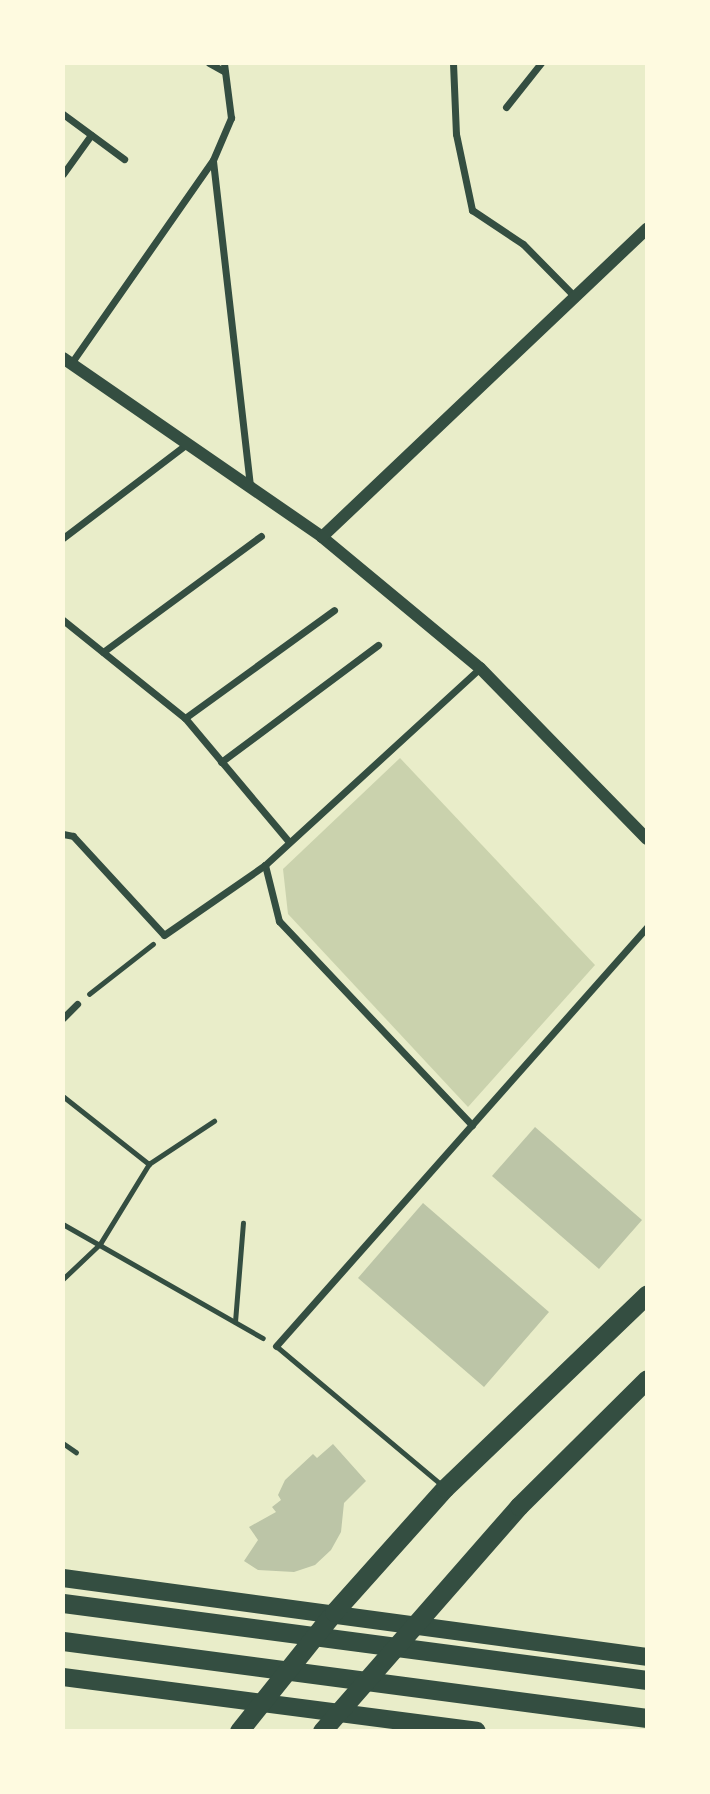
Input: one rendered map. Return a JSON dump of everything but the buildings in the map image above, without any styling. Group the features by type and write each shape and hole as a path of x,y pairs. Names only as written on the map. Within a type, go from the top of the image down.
{"highway":[{"path":"239,1731 259,1702 334,1612 445,1488 647,1294"},
{"path":"322,1731 519,1506 647,1379"},
{"path":"63,1603 647,1680"},
{"path":"63,1641 647,1718"}],"main road":[{"path":"63,1578 418,1623 647,1657"},
{"path":"63,1677 476,1731"}],"street":[{"path":"209,63 224,67 231,118 213,160 67,360 250,484 322,537 480,668 647,839"},
{"path":"453,63 456,134 472,210 523,244 575,297"},
{"path":"506,107 541,63"},
{"path":"63,114 124,159"},
{"path":"63,174 92,135"},
{"path":"213,160 250,484"},
{"path":"322,537 647,229"},
{"path":"63,538 189,443"},
{"path":"103,652 261,536"},
{"path":"185,718 334,610"},
{"path":"63,620 185,718 289,842"},
{"path":"221,762 377,645"},
{"path":"63,834 74,836 164,935 265,865 480,668"},
{"path":"265,865 279,922 472,1125"},
{"path":"276,1346 647,927"},
{"path":"63,1018 77,1004"}],"lane":[{"path":"276,1346 445,1488"}],"path":[{"path":"77,1004 164,935"},
{"path":"63,1097 149,1164"},
{"path":"63,1279 100,1244 149,1164 214,1121"},
{"path":"235,1322 243,1223"},
{"path":"63,1224 276,1346"},
{"path":"63,1443 76,1452"}],"green space":[{"path":"400,758 595,965 468,1107 288,914 283,869"}]}
